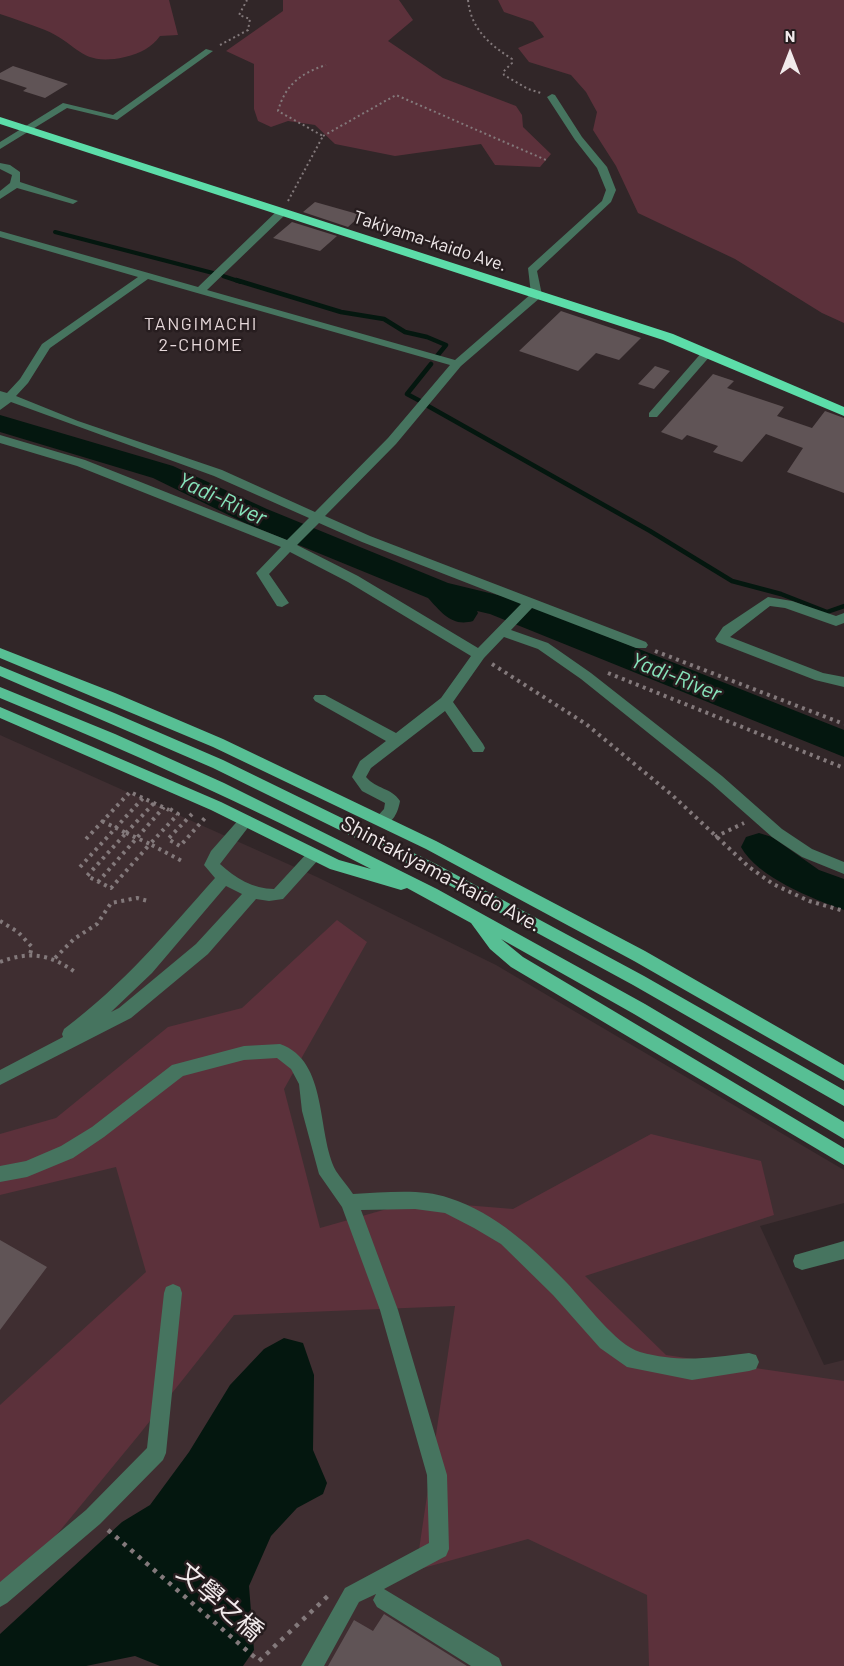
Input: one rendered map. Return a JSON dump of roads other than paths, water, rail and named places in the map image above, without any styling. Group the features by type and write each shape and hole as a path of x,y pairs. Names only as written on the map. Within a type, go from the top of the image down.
{"highway":[{"name":"Takiyama-kaido Ave.","path":"0,120 668,337 844,412"}],"main road":[{"path":"0,653 124,702 328,792 635,952 844,1074"},
{"name":"Shintakiyama-kaido Ave.","path":"0,671 202,756 373,837 679,1001 844,1099"},
{"name":"Shintakiyama-kaido Ave.","path":"0,692 208,782 369,859 675,1028 844,1131"},
{"path":"0,712 246,821 335,865 427,892"},
{"path":"475,916 496,944 516,962 844,1157"}],"street":[{"path":"0,146 66,105 114,118 209,51"},
{"path":"282,603 261,573 392,441 457,364 537,295 532,270 606,202 611,190 602,167 578,138 552,97"},
{"path":"0,166 7,167 17,174 15,184 0,196"},
{"path":"15,184 73,201"},
{"path":"201,290 282,212"},
{"path":"0,234 457,364"},
{"path":"2,401 24,381 46,346 147,275"},
{"path":"653,415 707,353"},
{"path":"2,401 74,423 218,473 314,520 528,604 641,645"},
{"path":"0,439 81,464 290,543 479,655"},
{"path":"841,621 787,604 768,601 729,630 722,639 820,676 844,682"},
{"path":"381,820 391,812 393,801 387,795 364,787 359,777 365,765 446,702 479,655 528,604"},
{"path":"505,629 543,646 586,676 717,780 756,816 807,853 844,868"},
{"path":"320,698 396,740"},
{"path":"446,702 478,748"},
{"path":"246,821 216,855 212,865 224,878 265,896 278,895 314,855"},
{"path":"29,1064 106,1007 146,968 224,878"},
{"path":"0,1078 125,1013 202,950 253,892"},
{"path":"0,1174 27,1168 67,1152 99,1132 178,1070 244,1053 280,1051 297,1064 307,1083 310,1111 327,1174 348,1202 389,1310 437,1475 439,1550 352,1595 312,1666"},
{"path":"348,1202 415,1201 447,1205 480,1222 507,1238 561,1289 607,1341 634,1360 692,1370 749,1362"},
{"path":"802,1261 844,1250"},
{"path":"0,1596 93,1517 156,1453 173,1293"},
{"path":"384,1599 491,1666"}],"waterway":[{"path":"55,232 213,273"},
{"path":"223,276 241,282"},
{"path":"236,280 341,312 384,319 405,332 427,337 446,345 437,356"},
{"path":"422,402 407,394 431,364"},
{"path":"428,406 650,531 732,581 781,594 827,612 844,606"},
{"name":"Yadi-River","path":"0,423 163,472 256,516 439,591"},
{"name":"Yadi-River","path":"439,591 499,606 844,744"},
{"name":"Yadi-River","path":"439,591 462,613"},
{"name":"Yadi-River","path":"759,847 806,880 844,895"}],"district":[{"name":"TANGIMACHI 2-CHOME","path":"201,334"}]}
